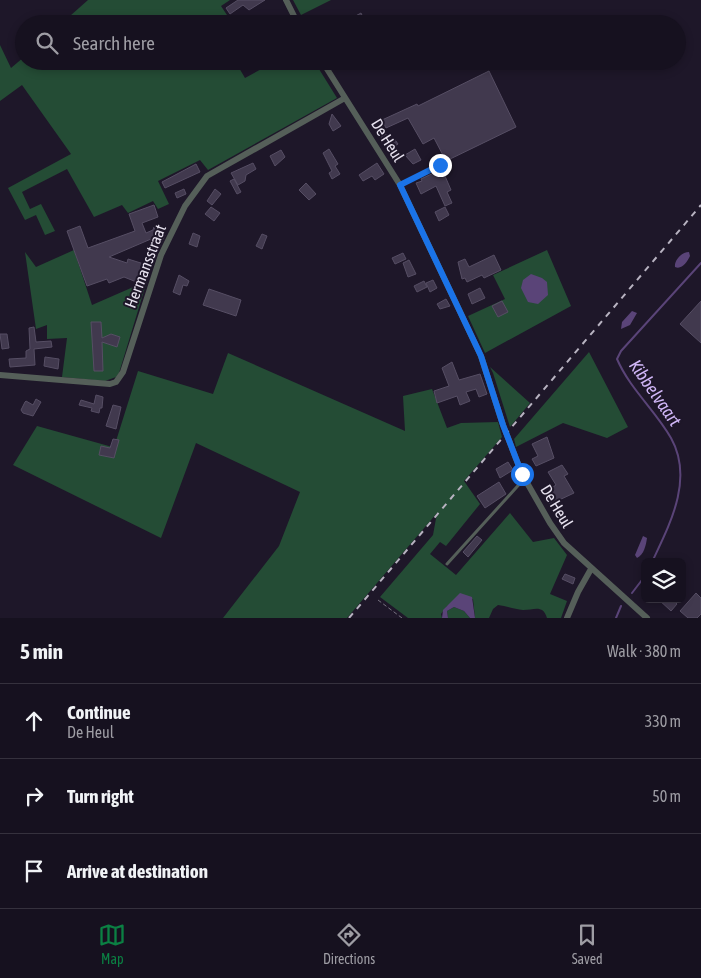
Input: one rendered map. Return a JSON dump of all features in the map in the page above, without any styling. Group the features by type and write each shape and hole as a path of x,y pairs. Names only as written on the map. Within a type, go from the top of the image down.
{"street":[{"path":"286,0 294,15"},
{"name":"De Heul","path":"328,70 400,185 481,356 503,425 525,478 564,543 647,618"},
{"name":"Hermansstraat","path":"0,375 110,384 116,382 123,372 161,255 185,206 206,176 345,98"},
{"path":"568,618 578,592 591,569"}],"lane":[{"path":"400,185 440,165 448,165"},
{"path":"447,564 525,478"}],"path":[{"path":"378,600 402,618"}],"green space":[{"path":"88,0 230,0 221,6 227,15 71,15"},
{"path":"293,0 331,0 301,15"},
{"path":"0,45 11,68 15,65 15,70 240,70 245,78 260,70 320,70 337,98 208,170 200,160 158,181 169,204 158,209 153,201 128,213 122,205 94,217 67,169 22,192 30,209 41,204 55,231 45,235 36,215 25,220 8,188 71,154 22,85 0,101"},
{"path":"74,250 92,305 147,281 119,373 116,377 105,381 62,377 67,338 47,339 47,325 36,329 25,252 36,267"},
{"path":"547,250 571,306 485,353 468,316 505,299 493,275"},
{"path":"589,352 628,427 607,438 563,423 516,447 514,439"},
{"path":"228,353 405,431 403,396 432,389 447,428 461,423 498,422 502,437 464,481 480,504 446,546 440,542 430,554 456,575 510,513 533,542 554,538 567,555 550,594 567,601 561,618 547,618 541,609 523,610 498,605 493,609 489,618 475,618 473,599 447,606 441,614 442,618 408,618 380,597 433,535 437,513 347,618 223,618 279,546 300,492 196,443 161,538 13,465 37,426 116,448 116,441 138,371 213,394"},
{"path":"490,367 530,403 510,427 493,373"},
{"path":"454,607 464,611 470,618 448,618 447,611"}],"shaded area":[{"path":"689,252 690,256 684,265 678,268 675,267 679,257"},
{"path":"531,274 547,282 548,295 538,304 528,302 521,288 523,280"},
{"path":"632,311 637,313 630,325 621,329 622,322"},
{"path":"643,536 647,538 645,547 637,558 635,555"},
{"path":"460,593 472,597 475,618 470,618 464,611 454,607 447,611 448,618 442,618 443,610"}],"building":[{"path":"238,0 265,0 249,10 243,5 230,14 226,8"},
{"path":"489,71 516,127 446,161 434,138 423,144 408,118 386,128 382,120 417,104 418,106"},
{"path":"332,114 341,126 333,131 329,124"},
{"path":"386,134 389,139 393,137 398,144 389,150 381,137"},
{"path":"329,149 338,164 335,166 340,174 332,179 329,173 332,171 323,153"},
{"path":"415,149 421,160 413,164 405,155"},
{"path":"281,150 285,157 275,166 270,156"},
{"path":"253,163 256,169 246,175 245,181 238,185 231,173"},
{"path":"377,163 384,174 375,180 372,176 363,181 359,175"},
{"path":"196,164 200,172 165,188 162,182"},
{"path":"442,169 451,190 447,192 452,203 445,206 436,186 421,194 416,183"},
{"path":"234,179 241,192 237,194 230,181"},
{"path":"306,183 316,194 309,200 299,190"},
{"path":"184,189 186,194 177,198 175,193"},
{"path":"215,189 221,194 212,205 207,201"},
{"path":"154,205 158,217 142,223 146,233 153,230 154,227 158,236 160,233 165,235 159,247 157,246 154,258 148,257 151,239 109,257 127,263 128,259 144,264 139,283 124,277 109,283 107,279 87,286 67,231 80,226 88,248 135,231 129,214"},
{"path":"211,207 220,213 214,221 205,214"},
{"path":"445,207 449,215 439,221 435,212"},
{"path":"193,233 200,236 197,247 189,244"},
{"path":"262,234 267,236 262,249 256,246"},
{"path":"403,253 406,259 395,264 392,258"},
{"path":"494,255 501,270 484,278 482,275 467,282 465,278 462,279 458,262 465,259 469,267"},
{"path":"409,260 416,274 408,277 403,263"},
{"path":"179,275 189,281 187,286 183,285 180,295 173,292"},
{"path":"433,280 437,288 430,292 426,283"},
{"path":"424,281 427,287 417,292 414,286"},
{"path":"480,288 485,298 472,304 468,294"},
{"path":"209,289 241,300 236,316 203,305"},
{"path":"446,299 450,306 440,309 437,304"},
{"path":"502,301 508,312 498,317 492,306"},
{"path":"701,301 701,343 680,324"},
{"path":"91,322 101,322 102,338 111,334 120,337 117,347 102,342 103,371 94,371"},
{"path":"34,327 36,342 51,341 52,347 34,349 35,365 10,367 9,359 26,358 26,351 30,349 29,328"},
{"path":"0,334 7,334 9,348 2,349"},
{"path":"45,357 59,359 58,369 44,366"},
{"path":"452,362 459,380 480,374 487,394 479,397 476,389 466,392 470,401 460,405 457,396 437,403 434,391 449,386 442,368"},
{"path":"96,395 103,397 102,408 100,408 99,413 91,411 92,408 79,405 81,400 94,404"},
{"path":"36,399 41,402 33,416 23,413 21,410 25,402 33,405"},
{"path":"113,405 121,407 116,429 106,426"},
{"path":"547,437 554,458 536,466 532,459 538,456 532,444"},
{"path":"113,439 119,440 114,458 99,455 101,446 110,448"},
{"path":"508,462 513,470 500,478 496,469"},
{"path":"562,465 568,474 564,476 574,493 557,501 561,507 554,511 545,496 552,492 550,489 556,485 548,472"},
{"path":"499,482 506,494 485,508 477,496"},
{"path":"477,536 482,540 468,557 463,552"},
{"path":"565,574 575,578 573,584 562,579"},
{"path":"696,593 701,598 701,614 697,618 688,618 680,611"},
{"path":"662,603 676,603 671,611"}],"waterway":[{"name":"Kibbelvaart","path":"654,558 677,501 680,485 678,454 665,428 622,370 617,359 621,351 701,263"},
{"name":"Kibbelvaart","path":"632,593 641,581"},
{"name":"Kibbelvaart","path":"616,618 621,606"}],"railway":[{"path":"349,618 701,205"}],"route":[{"path":"440,165 400,185 457,301 481,356 503,425 522,474"}]}
